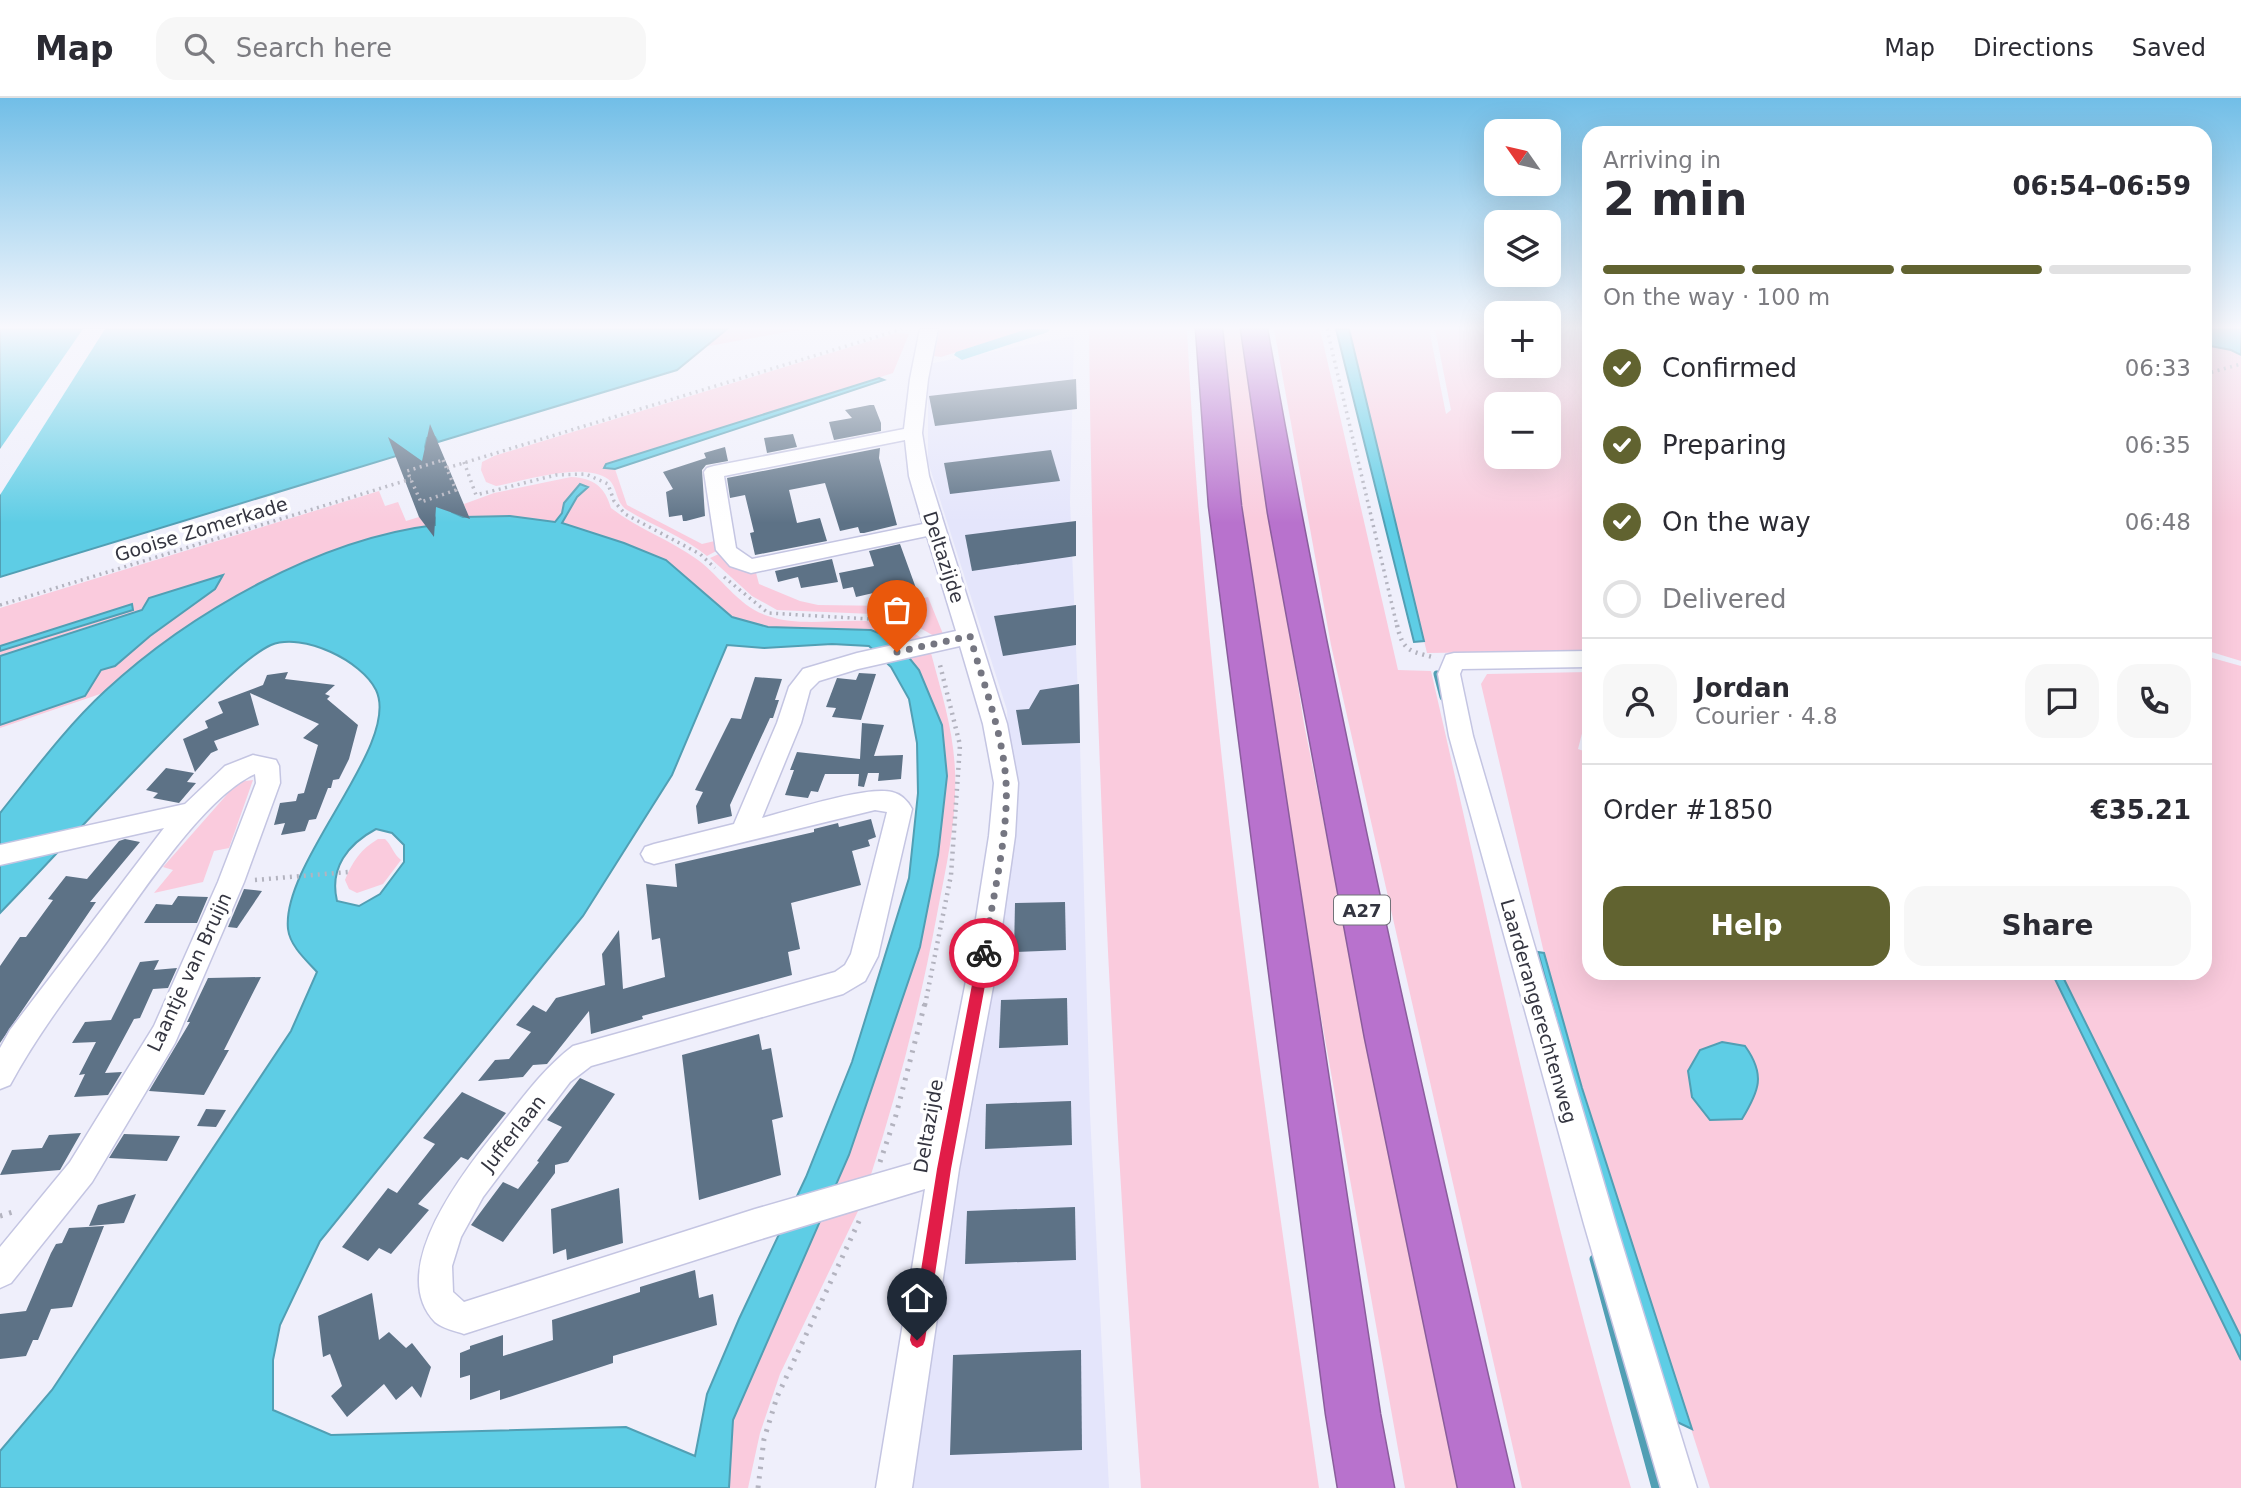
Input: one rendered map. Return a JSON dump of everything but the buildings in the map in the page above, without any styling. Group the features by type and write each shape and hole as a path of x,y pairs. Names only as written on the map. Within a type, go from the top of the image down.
{"highway":[{"path":"1215,394 1225,506 1353,1414 1366,1488"},
{"name":"A27","path":"1265,394 1284,513 1387,1038 1486,1488"}],"street":[{"name":"Deltazijde","path":"894,1488 944,1169 981,976 1002,836 1006,783 995,724 919,475 913,433 917,394"},
{"path":"913,433 714,472 726,550 737,561 751,566 934,528"},
{"path":"744,831 789,723 800,687 811,675 857,661 970,636"},
{"path":"1454,661 1582,659"},
{"name":"Laarderangerechtenweg","path":"1454,661 1449,674 1461,736 1596,1211 1679,1488"},
{"name":"Laantje van Bruijn","path":"0,1076 28,1028 148,865 192,812 234,773 253,764 267,766 268,783 231,882 165,1034 81,1172 0,1272"},
{"name":"Jufferlaan","path":"654,854 875,800 890,801 900,808 864,956 855,973 843,982 583,1055 560,1073 472,1185 447,1231 436,1266 437,1297 448,1312 464,1318 755,1224 944,1169"},
{"path":"0,855 192,812"}],"path":[{"path":"447,468 690,394"},
{"path":"1342,394 1401,643 1422,656 1454,661"},
{"path":"443,460 447,468 456,491 421,502 407,471 443,460"},
{"path":"464,463 476,495 556,475 586,474 608,484 614,501 625,514 700,554 755,605 768,613 886,620 908,626 926,646 960,745 951,875 922,1018 897,1115 865,1192 854,1238 822,1307 799,1346 768,1425 758,1488"},
{"name":"Gooise Zomerkade","path":"0,605 411,479"},
{"path":"231,882 348,872"}],"shaded area":[{"path":"697,394 827,394 606,464 607,469 615,469 627,505 702,544 719,540 720,549 707,556 623,507 608,479 597,474 569,472 496,486 486,482 481,470 482,462"},
{"path":"928,394 1073,394 1070,502 1090,1114 1109,1488 906,1488 1014,840 1007,710 928,462"},
{"path":"1090,394 1191,394 1208,620 1223,765 1258,1055 1319,1488 1141,1488 1106,909"},
{"path":"1230,394 1252,394 1304,724 1458,1488 1405,1488 1302,910 1243,513"},
{"path":"1286,394 1335,394 1398,670 1431,671 1549,1184 1574,1286 1631,1488 1522,1488 1331,645"},
{"path":"1365,394 1442,394 1446,414 1451,410 1448,394 1484,394 1484,469 1561,469 1561,394 1582,394 1582,651 1427,653"},
{"path":"2212,394 2241,394 2241,661 2212,652"},
{"path":"571,477 586,479 597,485 602,489 611,508 698,560 739,599 758,612 807,622 888,623 906,629 924,640 899,645 871,630 768,627 732,617 666,560 624,543 558,522 510,516 463,517 468,515 464,504 494,493"},
{"path":"379,491 385,506 398,502 406,521 419,517 426,526 339,550 289,570 233,597 188,625 145,656 103,693 0,728 0,725 85,696 101,670 115,666 150,636 215,589 223,575 149,598 142,610 0,656 0,651 133,610 132,604 0,646 0,608"},
{"path":"721,553 742,570 755,569 759,584 800,601 818,605 892,606 928,597 943,634 934,636 897,617 777,610 752,596 710,558"},
{"path":"931,653 954,757 953,823 948,858 916,1012 869,1181 833,1190 849,1155 920,947 938,855 919,670 909,657"},
{"path":"2212,658 2241,666 2241,1337 2064,980 2212,980"},
{"path":"1582,672 1582,734 1578,749 1582,750 1582,980 2055,980 2241,1360 2241,1488 1710,1488 1582,1088 1544,953 1481,684 1487,674"},
{"path":"253,780 229,848 214,851 203,882 154,893 173,870 163,867 238,782"},
{"path":"378,839 385,839 401,860 383,884 357,893 349,889 345,880 358,856"},
{"path":"859,1209 780,1374 760,1433 748,1488 729,1488 733,1420 819,1222"}],"water":[{"path":"0,394 598,394 438,442 435,437 427,438 425,447 452,512 463,517 510,516 555,522 562,513 564,503 580,484 588,487 577,497 562,523 666,560 732,617 768,627 871,630 894,639 919,670 942,725 947,776 938,855 920,947 849,1155 733,1420 729,1488 0,1488 0,1451 52,1390 291,1031 317,972 299,952 289,935 291,902 302,871 358,772 372,741 379,713 376,690 358,669 315,646 284,642 262,650 233,673 172,731 0,913 0,813 77,719 105,691 176,634 258,584 302,563 391,533 435,525 435,518 416,469 396,456 0,577","holes":["832,644 869,646 891,667 909,699 917,743 918,793 909,878 852,1062 806,1177 707,1394 695,1456 626,1427 331,1435 273,1410 273,1360 280,1325 320,1241 583,916 672,775 727,645 764,648","376,829 392,833 404,845 404,862 380,894 359,906 337,901 335,889 338,868 349,850"]},
{"path":"829,394 842,394 615,469 604,468 606,464"},
{"path":"1352,394 1365,394 1424,641 1414,642"},
{"path":"223,575 215,589 150,636 115,666 101,670 85,696 0,725 0,656 142,610 149,598"},
{"path":"132,604 133,610 0,651 0,646"},
{"path":"1538,952 1544,953 1582,1088 1692,1429 1677,1422 1611,1220"},
{"path":"2055,980 2064,980 2241,1337 2241,1360"},
{"path":"1722,1042 1745,1046 1756,1066 1756,1091 1742,1119 1710,1120 1692,1097 1688,1071 1700,1050"}],"pier":[{"path":"38,394 64,394 0,495 0,449"}],"waterway":[{"path":"1437,674 1443,697"},
{"path":"1594,1259 1656,1488"}],"way so far":[{"path":"897,652 970,636 995,724 1006,783 1002,836 984,953"}],"route":[{"path":"917,1340 944,1169 984,953"}]}
